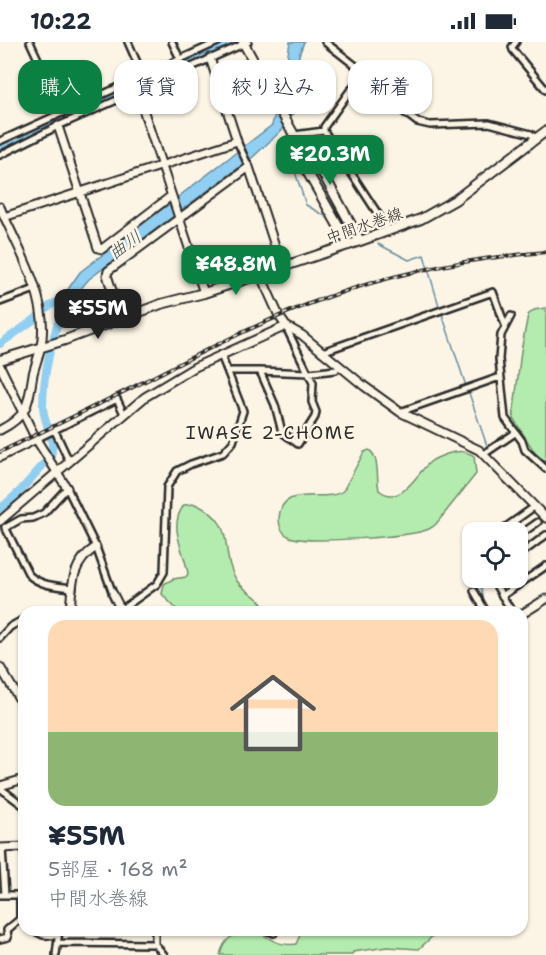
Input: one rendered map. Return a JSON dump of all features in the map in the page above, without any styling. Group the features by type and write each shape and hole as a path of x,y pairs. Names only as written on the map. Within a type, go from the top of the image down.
{"main road":[{"path":"245,43 288,122 300,159 349,245"},
{"path":"294,135 310,150 360,241"},
{"name":"中間水巻線","path":"0,360 43,347 161,304 204,293 421,219 455,200 543,135"}],"street":[{"path":"30,42 38,60"},
{"path":"128,42 136,60"},
{"path":"172,42 180,59 218,42"},
{"path":"325,42 348,60"},
{"path":"516,42 512,46 513,50 546,90"},
{"path":"198,63 245,43"},
{"path":"210,58 282,267"},
{"path":"348,95 324,127 324,131 389,231"},
{"path":"0,155 114,101"},
{"path":"0,141 61,114"},
{"path":"144,114 204,293"},
{"path":"407,114 417,122 430,125 489,123 543,135"},
{"path":"58,126 97,246 100,249 172,198"},
{"path":"294,135 324,131"},
{"path":"4,217 161,166 239,144"},
{"path":"121,318 107,275 108,271 248,165"},
{"path":"0,207 35,290 43,337 43,347 35,364 30,395 23,414 0,430"},
{"path":"260,274 313,383 312,402 316,412 315,417 298,444 282,432 275,405 260,371"},
{"path":"0,302 35,290"},
{"path":"322,352 493,292 505,325"},
{"path":"511,316 501,335 498,368 505,418 522,441 525,450 546,470"},
{"path":"286,326 302,335 400,412 484,454 546,518"},
{"path":"73,588 41,584 34,580 29,575 1,521 55,469 69,461 124,414 173,379 286,326"},
{"path":"128,606 157,584 165,572 167,487 177,471 223,453 233,442 243,411 221,355"},
{"path":"0,366 23,414 67,488 96,547 119,606"},
{"path":"228,371 309,373 336,370"},
{"path":"400,412 500,377"},
{"path":"0,457 38,441 117,399 124,414"},
{"path":"55,432 69,461"},
{"path":"484,454 515,433"},
{"path":"5,528 21,519 33,518 44,513 67,488"},
{"path":"513,522 534,507"},
{"path":"528,529 538,522"},
{"path":"528,549 546,536"},
{"path":"71,606 76,567 86,553 96,547"},
{"path":"502,596 546,566"},
{"path":"499,588 508,606"},
{"path":"474,591 483,606"},
{"path":"528,610 546,599"},
{"path":"0,638 18,622"},
{"path":"0,668 18,697"},
{"path":"0,787 18,781"},
{"path":"0,787 18,801"},
{"path":"3,895 1,848 18,847"},
{"path":"0,939 8,937 8,930 18,924"},
{"path":"56,955 58,936 155,944"},
{"path":"155,936 155,944 164,955"}],"green space":[{"path":"546,308 546,462 535,453 513,418 528,315 534,310"},
{"path":"369,450 375,457 379,490 387,494 394,495 401,492 430,462 451,453 464,452 474,456 476,474 436,524 429,529 402,535 337,540 300,539 285,534 279,519 281,508 287,501 295,497 325,496 343,491 364,452"},
{"path":"195,504 218,520 223,529 231,570 240,585 258,599 262,606 173,606 162,594 164,584 173,579 186,577 188,574 177,530 179,513 184,505"},
{"path":"233,936 264,936 288,945 296,944 300,936 433,936 419,949 387,947 353,952 352,955 220,955"}],"water":[{"path":"290,42 304,42 298,60 287,60"},
{"path":"275,114 292,114 283,129 253,157 89,279 75,297 65,318 58,312 61,307 57,305 80,272 272,125"}],"waterway":[{"path":"0,148 234,42"},
{"path":"286,145 306,205 327,217"},
{"path":"378,244 409,260 424,255 440,309"},
{"path":"0,344 35,319 46,308 66,297"},
{"name":"曲川","path":"0,509 20,491 51,456 52,443 44,412 43,393 49,355 63,305"},
{"path":"442,314 466,386"},
{"path":"468,390 487,446"},
{"path":"481,588 485,605"}],"railway":[{"path":"0,452 240,334 328,297 381,280 436,267 546,252"}],"district":[{"name":"IWASE 2-CHOME","path":"271,433"}]}
